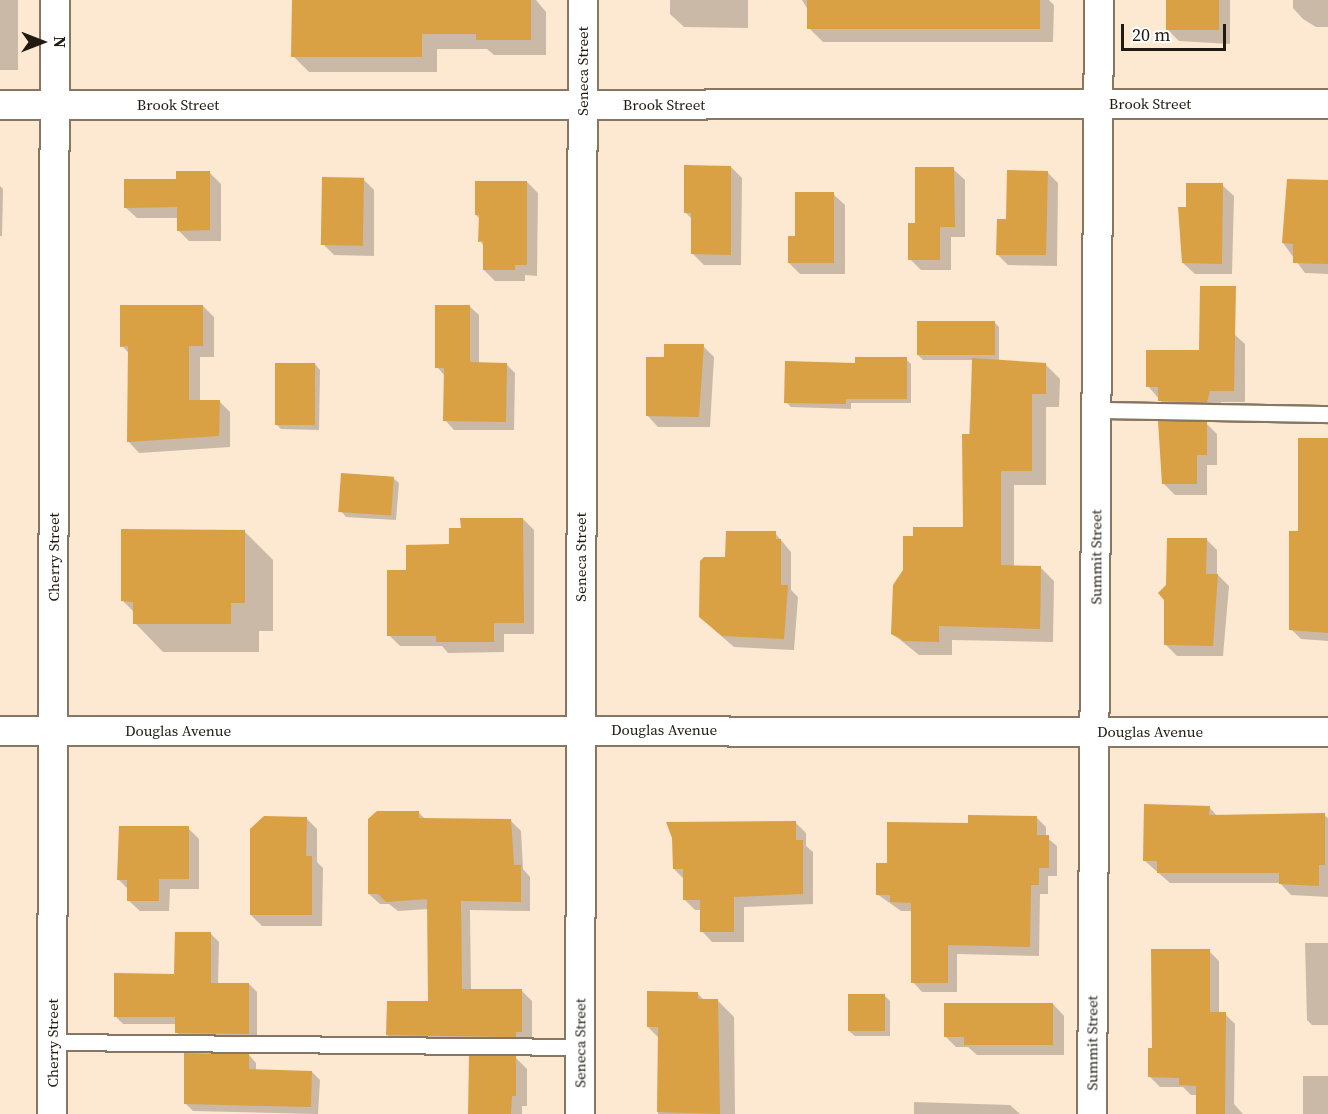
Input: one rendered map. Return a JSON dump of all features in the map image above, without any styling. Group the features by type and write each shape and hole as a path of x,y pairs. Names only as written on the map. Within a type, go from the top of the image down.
{"street":[{"name":"Cherry Street","path":"52,1114 56,0"},
{"name":"Seneca Street","path":"580,1114 583,0"},
{"name":"Summit Street","path":"1092,1114 1099,0"},
{"name":"Brook Street","path":"0,105 1328,104"},
{"name":"Douglas Avenue","path":"0,732 580,730 1328,732"}],"lane":[{"path":"1097,410 1328,414"},
{"path":"53,1042 580,1047"}],"building":[{"path":"292,0 531,0 531,40 476,40 476,34 422,34 422,57 291,57"},
{"path":"807,0 1040,0 1040,29 807,29"},
{"path":"1166,0 1219,0 1219,30 1166,30"},
{"path":"684,165 731,166 731,255 691,254 691,213 684,213"},
{"path":"915,167 954,167 955,227 940,227 940,260 908,260 908,223 915,223"},
{"path":"1007,170 1048,171 1046,255 996,255 997,219 1006,219"},
{"path":"176,171 210,171 210,230 177,231 177,207 124,208 124,179 176,179"},
{"path":"322,177 364,178 363,246 321,245"},
{"path":"1287,179 1328,180 1328,264 1293,263 1293,244 1282,243"},
{"path":"475,181 527,181 527,265 515,265 515,270 483,270 483,241 478,242 479,215 475,215"},
{"path":"1186,183 1223,183 1222,264 1182,263 1178,207 1186,207"},
{"path":"795,192 834,192 834,263 788,263 788,236 795,236"},
{"path":"1200,286 1236,286 1234,391 1210,391 1207,402 1158,401 1158,387 1146,387 1146,350 1199,350"},
{"path":"120,305 203,305 203,346 189,346 189,400 220,400 219,436 127,442 128,346 120,347"},
{"path":"435,305 470,305 470,362 507,363 506,422 443,421 444,368 435,368"},
{"path":"917,321 995,321 995,355 917,355"},
{"path":"664,344 704,344 699,417 646,416 646,357 664,357"},
{"path":"855,357 907,357 907,399 846,399 846,404 784,403 785,361 855,363"},
{"path":"972,358 1046,363 1046,394 1032,394 1032,471 1001,471 1001,565 1041,566 1040,629 939,626 939,642 904,641 891,634 893,585 903,570 903,536 913,536 913,527 963,527 962,434 970,434"},
{"path":"275,363 315,363 315,425 275,425"},
{"path":"1158,421 1207,422 1207,455 1197,455 1197,484 1162,484"},
{"path":"1298,438 1328,438 1328,633 1289,630 1289,531 1298,531"},
{"path":"341,473 394,477 391,516 338,512"},
{"path":"460,518 523,518 524,623 494,623 494,642 436,642 436,636 387,636 387,570 406,570 406,545 449,544 449,528 461,528"},
{"path":"121,529 245,530 245,603 231,603 231,624 133,624 133,602 121,601"},
{"path":"726,531 776,531 776,539 781,539 781,585 788,585 784,639 722,636 699,617 700,561 704,557 725,557"},
{"path":"1167,538 1207,538 1206,574 1218,574 1213,646 1164,645 1164,600 1158,593 1166,585"},
{"path":"1144,804 1210,806 1209,815 1325,813 1325,865 1319,865 1319,886 1279,884 1279,873 1157,873 1157,861 1143,861"},
{"path":"377,811 419,811 419,818 511,819 514,865 521,865 521,902 461,901 462,989 522,989 522,1032 516,1032 516,1037 386,1035 387,1001 428,1001 427,899 386,902 378,894 368,894 368,819"},
{"path":"968,815 1037,816 1037,835 1049,835 1049,868 1039,868 1039,885 1031,885 1030,947 948,945 948,983 911,983 911,903 890,902 890,895 876,895 876,863 887,863 887,822 968,823"},
{"path":"264,816 307,817 306,856 312,856 312,915 250,915 250,829"},
{"path":"796,821 796,840 803,840 803,894 734,897 734,932 700,932 700,900 683,900 683,869 673,869 672,838 666,822"},
{"path":"119,826 189,826 189,879 159,879 159,901 127,901 127,880 117,880"},
{"path":"175,932 211,932 211,983 249,983 249,1034 175,1033 175,1017 114,1017 114,973 174,974"},
{"path":"1151,949 1210,949 1210,1012 1226,1012 1225,1114 1196,1114 1196,1086 1179,1085 1179,1078 1148,1077 1148,1048 1152,1048"},
{"path":"647,991 698,992 698,999 718,999 720,1114 657,1112 658,1027 647,1027"},
{"path":"848,994 885,994 885,1031 848,1031"},
{"path":"944,1003 1053,1003 1053,1045 964,1045 964,1037 944,1037"},
{"path":"184,1053 249,1054 249,1069 312,1071 311,1107 184,1104"},
{"path":"469,1056 516,1056 516,1096 512,1096 511,1114 468,1114"}]}
